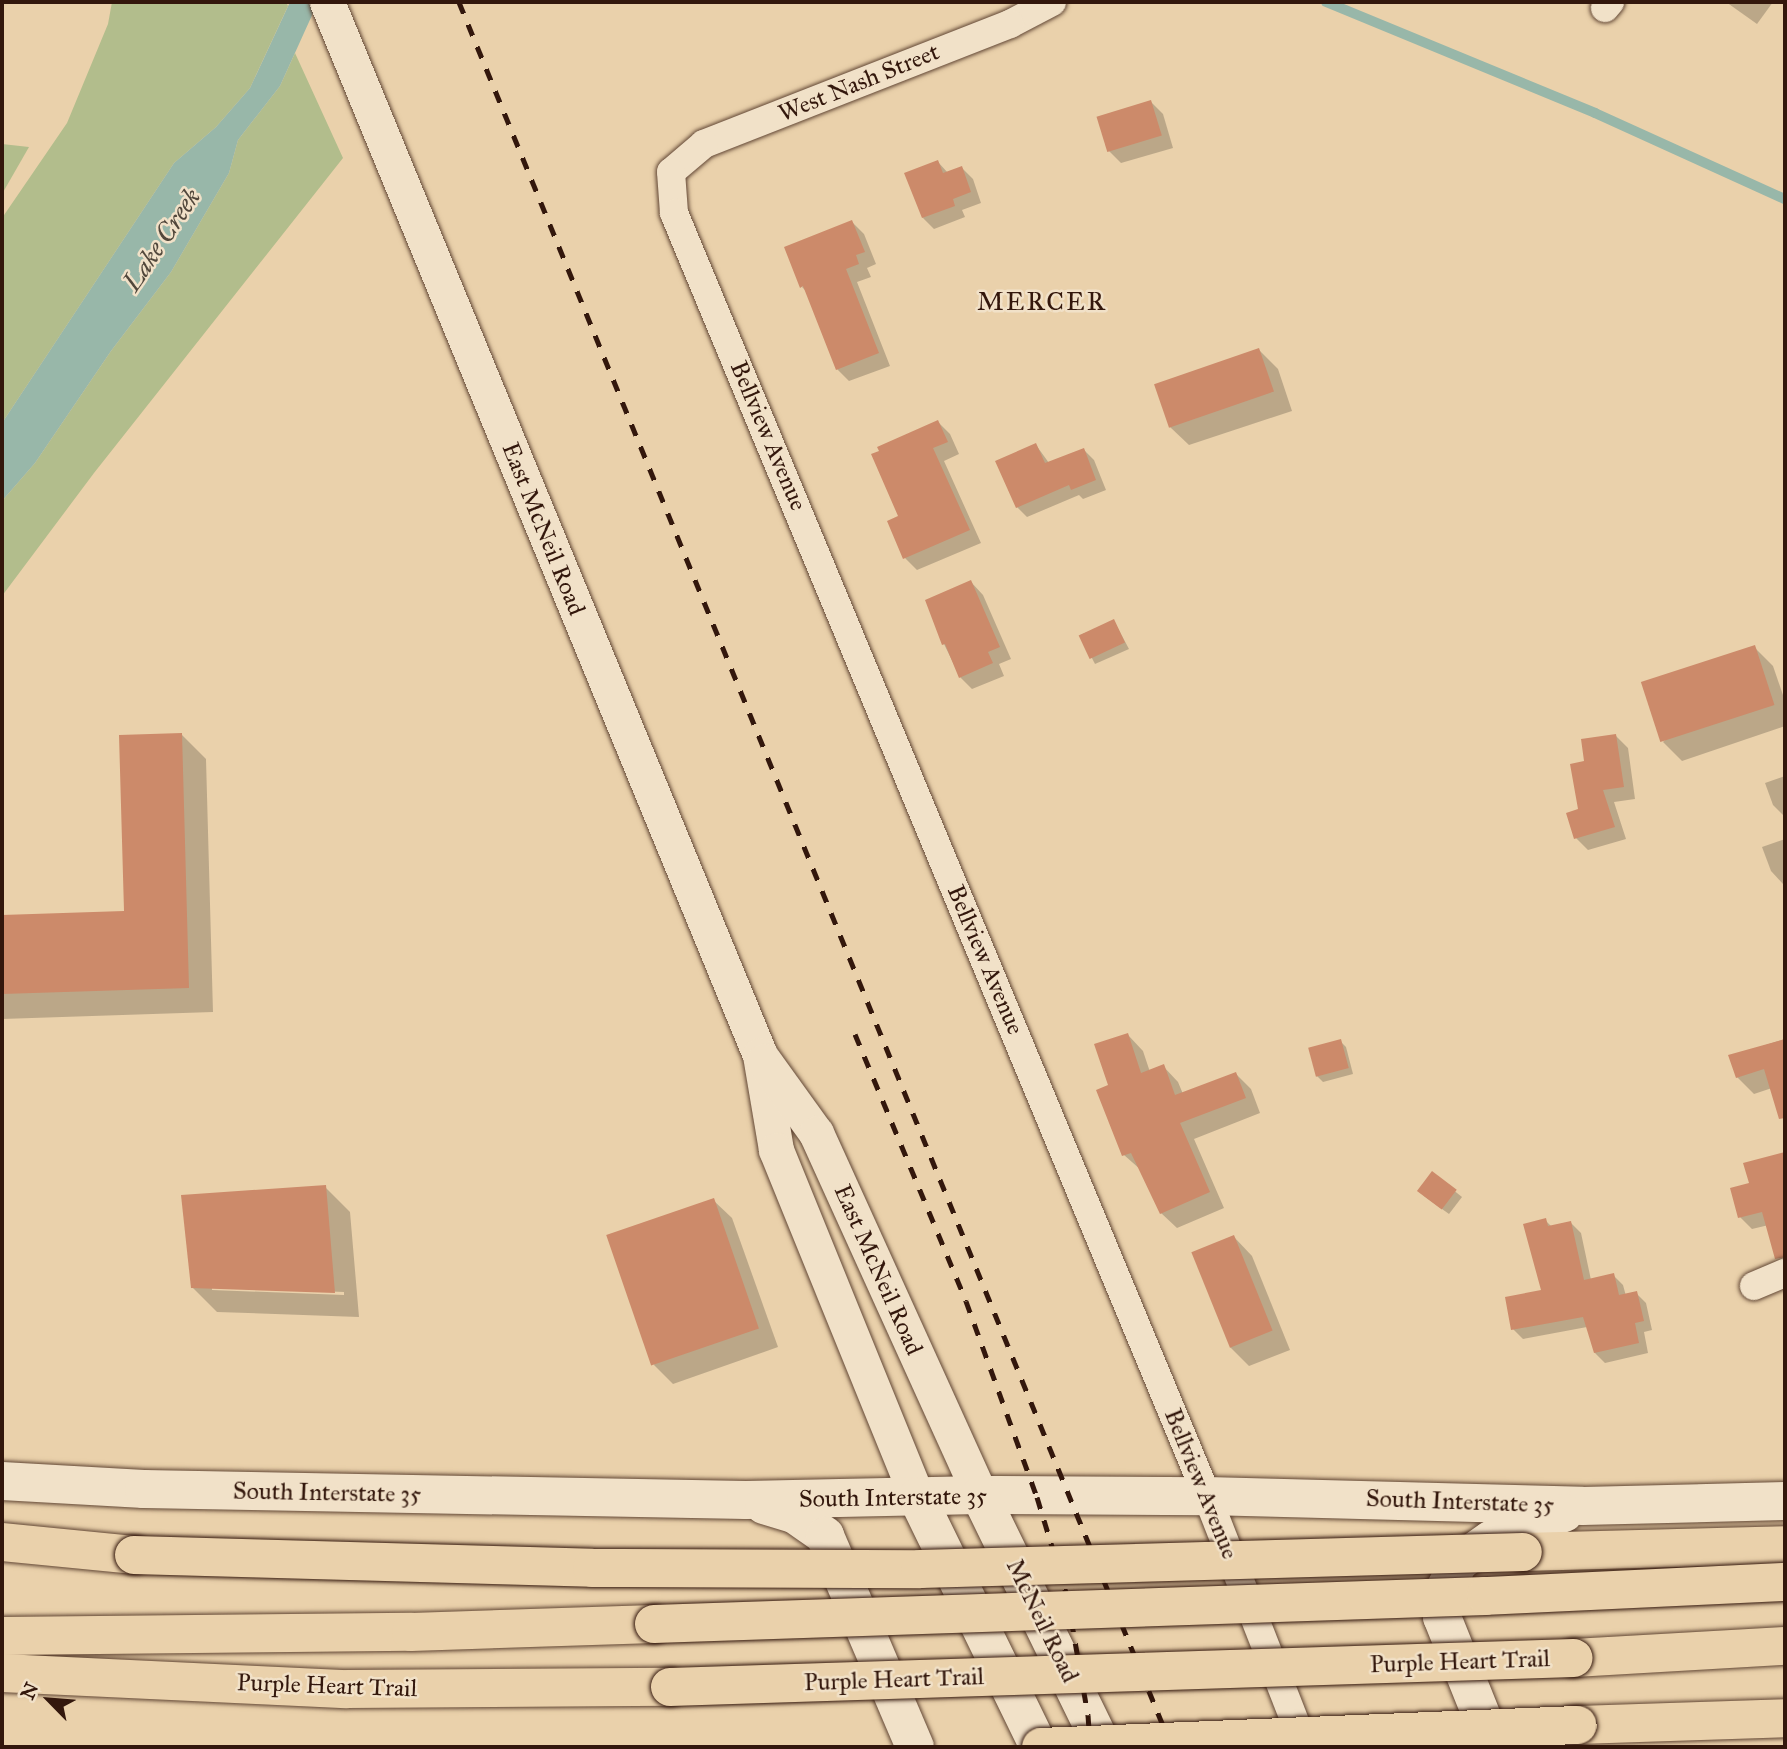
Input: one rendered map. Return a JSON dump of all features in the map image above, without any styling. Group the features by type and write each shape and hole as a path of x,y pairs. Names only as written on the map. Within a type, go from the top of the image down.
{"highway":[{"path":"2,1542 134,1555 592,1568 920,1569 1785,1545"},
{"path":"2,1636 411,1632 1417,1598 1785,1582"},
{"name":"Purple Heart Trail","path":"2,1673 347,1689 670,1687 1574,1658 1785,1646"},
{"path":"1040,1747 1785,1718"}],"main road":[{"name":"South Interstate 35","path":"2,1481 144,1489 746,1500 980,1495 1207,1496 1582,1506 1785,1501"},
{"name":"McNeil Road","path":"980,1495 1103,1747"},
{"path":"918,1497 1040,1747"},
{"path":"746,1500 794,1514 825,1536 915,1747"},
{"path":"1494,1747 1442,1617 1445,1589 1459,1562 1491,1540 1582,1506"}],"street":[{"name":"East McNeil Road","path":"327,2 760,1055 776,1150 918,1497"},
{"name":"West Nash Street","path":"671,172 704,145 1010,24 1052,2"},
{"name":"Bellview Avenue","path":"671,172 674,213 1207,1496 1305,1747"},
{"name":"East McNeil Road","path":"760,1055 816,1133 980,1495"},
{"path":"1754,1286 1785,1273"}],"green space":[{"path":"112,2 286,2 288,6 250,88 216,127 174,163 2,423 2,218 67,123 108,24"},
{"path":"295,53 343,158 94,473 2,596 2,501 35,463 111,351 171,272 229,173 238,140 280,86"},
{"path":"2,144 29,147 2,194"}],"water":[{"name":"Lake Creek","path":"290,2 318,2 280,86 238,140 229,173 171,272 111,351 35,463 2,501 2,423 174,163 216,127 250,88"}],"building":[{"path":"1151,100 1162,135 1107,152 1096,117"},
{"path":"938,160 943,173 962,166 971,192 953,199 955,206 922,218 904,173"},
{"path":"852,220 865,252 856,255 859,264 846,269 879,353 836,370 803,286 800,288 784,247"},
{"path":"1259,348 1274,391 1169,428 1154,384"},
{"path":"938,420 948,442 933,448 970,530 903,559 887,521 898,516 871,454 879,451 877,447"},
{"path":"1036,443 1045,463 1084,448 1096,480 1071,490 1069,485 1016,508 995,461"},
{"path":"971,580 1000,647 988,652 993,663 959,678 945,644 942,645 925,600"},
{"path":"1114,619 1125,643 1090,659 1079,635"},
{"path":"1755,645 1774,705 1660,742 1641,682"},
{"path":"182,733 189,988 2,994 2,915 124,911 119,735"},
{"path":"1616,734 1624,787 1603,790 1615,827 1574,839 1566,813 1578,809 1570,764 1584,761 1581,739"},
{"path":"1128,1033 1141,1073 1164,1064 1175,1095 1236,1072 1246,1098 1180,1123 1210,1192 1160,1214 1131,1153 1122,1156 1096,1090 1108,1085 1094,1044"},
{"path":"1341,1039 1349,1068 1316,1077 1308,1048"},
{"path":"1785,1039 1785,1118 1779,1119 1764,1069 1736,1078 1728,1055"},
{"path":"1785,1152 1785,1257 1775,1259 1762,1212 1738,1218 1730,1188 1749,1183 1743,1163"},
{"path":"1432,1171 1457,1190 1442,1210 1417,1191"},
{"path":"326,1185 335,1293 191,1288 181,1195"},
{"path":"714,1198 759,1328 651,1366 606,1235"},
{"path":"1546,1218 1548,1226 1571,1221 1584,1280 1614,1273 1619,1295 1637,1291 1644,1321 1635,1323 1639,1343 1594,1353 1583,1317 1511,1330 1505,1297 1541,1290 1523,1224"},
{"path":"1234,1235 1273,1330 1230,1348 1191,1252"}],"waterway":[{"path":"1326,2 1595,113 1785,199"}],"railway":[{"path":"459,2 1172,1747"},
{"path":"855,1034 966,1301 1037,1497 1067,1596 1088,1715 1090,1747"}],"district":[{"name":"MERCER","path":"1042,302"}]}
